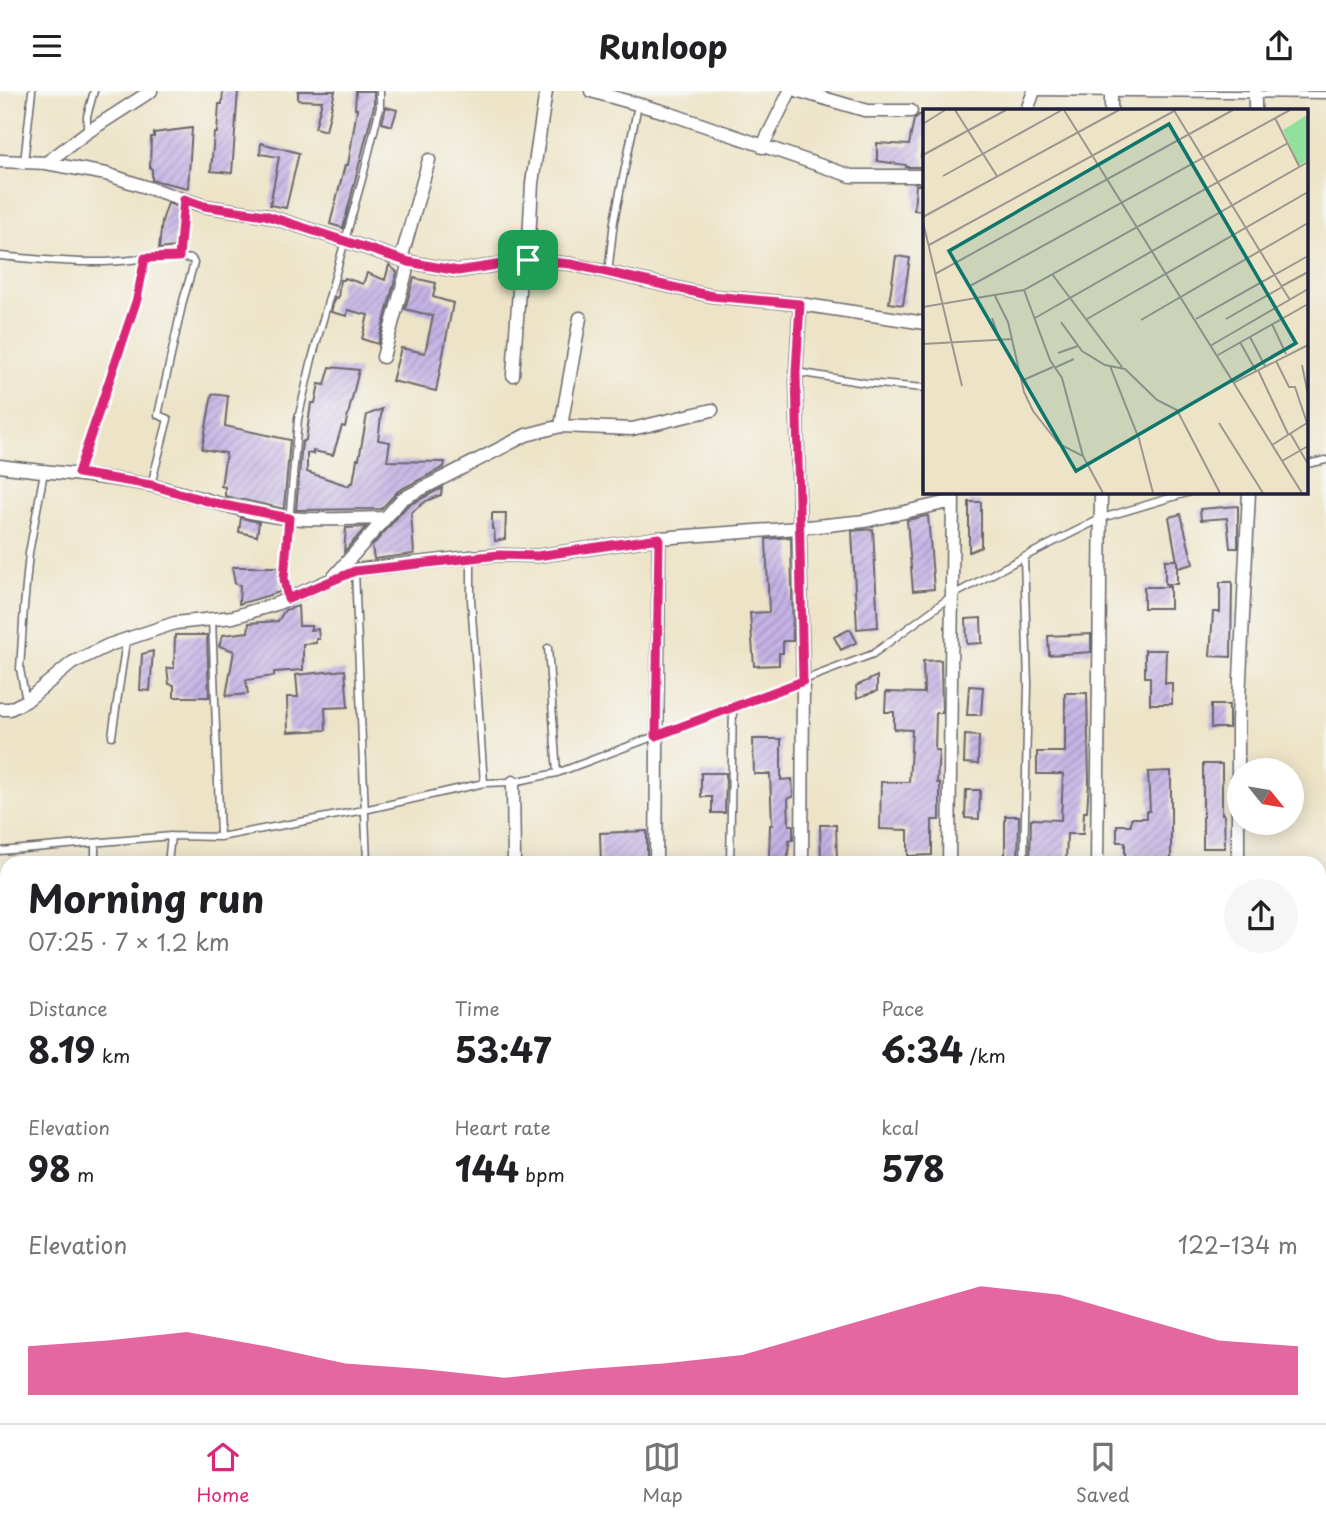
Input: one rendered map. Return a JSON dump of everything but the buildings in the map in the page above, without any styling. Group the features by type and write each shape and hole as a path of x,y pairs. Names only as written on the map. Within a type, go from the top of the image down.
{"street":[{"path":"46,163 86,133 151,91"},
{"path":"513,375 532,183 546,91"},
{"path":"591,91 637,100 762,147 851,176 923,176"},
{"path":"762,147 790,91"},
{"path":"799,91 868,111 911,111"},
{"path":"1027,109 1034,92"},
{"path":"1111,94 1111,109"},
{"path":"383,357 429,160"},
{"path":"0,161 46,163 106,174 204,206 265,215 405,261 458,271 525,261 571,264 712,296 800,304 923,323"},
{"path":"800,304 796,372 803,681 802,856"},
{"path":"561,426 580,318"},
{"path":"332,579 402,499 526,435 561,426 632,429 712,410"},
{"path":"0,466 78,473 151,485 214,503 289,518 385,518"},
{"path":"1097,856 1101,493"},
{"path":"1238,856 1238,720 1250,493"},
{"path":"0,709 10,709 26,701 72,663 109,645 175,623 233,617 288,599 355,571 471,557 537,556 659,538 864,521 953,496 948,856"},
{"path":"656,856 659,538"},
{"path":"513,782 514,856"}],"lane":[{"path":"23,163 32,91"},
{"path":"86,133 94,91"},
{"path":"288,599 284,579 298,419 380,107 380,91"},
{"path":"1034,92 1255,92 1326,95"},
{"path":"608,273 614,221 637,100"},
{"path":"179,257 184,199"},
{"path":"0,256 105,262 145,258 192,259 194,263 158,415 168,419 151,485"},
{"path":"78,473 130,325 145,258"},
{"path":"796,372 866,383 923,388"},
{"path":"1308,464 1326,460"},
{"path":"26,701 20,669 24,607 29,553 44,472"},
{"path":"0,851 171,836 220,837 364,810 484,783 513,782 556,773 873,654 953,595 1024,557 1101,518 1187,493"},
{"path":"471,557 471,600 484,783"},
{"path":"1024,557 1028,684 1024,856"},
{"path":"355,571 367,856"},
{"path":"212,619 220,837"},
{"path":"112,736 126,641"},
{"path":"548,648 556,773"},
{"path":"730,856 733,706"},
{"path":"169,856 171,836"},
{"path":"95,843 95,856"}],"route":[{"path":"184,199 204,206 265,215 409,262 458,271 528,260 571,264 712,296 800,304 796,372 803,681 656,736 659,538 537,556 471,557 355,571 288,599 284,579 289,518 214,503 151,485 78,473 137,299 145,258 179,257 184,199"}]}
